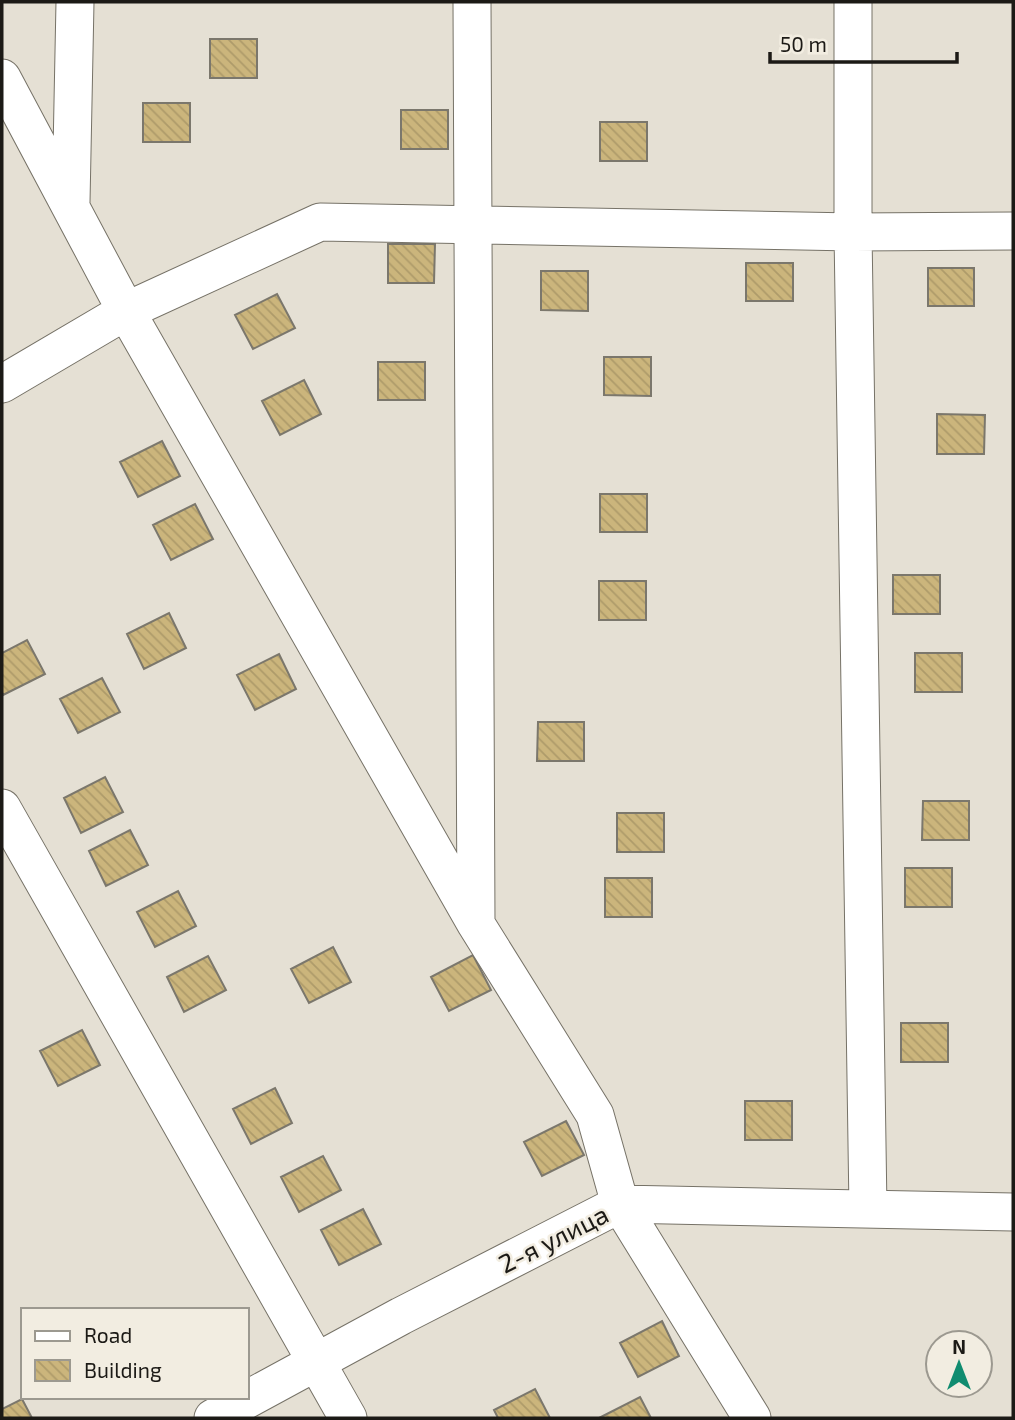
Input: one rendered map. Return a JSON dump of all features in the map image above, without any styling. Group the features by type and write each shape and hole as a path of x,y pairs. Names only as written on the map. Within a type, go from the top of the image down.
{"street":[{"path":"71,207 75,2"},
{"path":"472,2 476,923"},
{"path":"853,2 853,232 868,1209"},
{"path":"2,78 125,312 476,923 595,1115 620,1204 752,1418"},
{"path":"2,384 125,312 320,222 853,232 1013,231"},
{"path":"2,808 348,1418"},
{"name":"2-я улица","path":"213,1418 401,1316 620,1204 1013,1212"}],"building":[{"path":"210,39 257,39 257,78 210,78"},
{"path":"143,103 190,103 190,142 143,142"},
{"path":"401,110 448,110 448,149 401,149"},
{"path":"600,122 647,122 647,161 600,161"},
{"path":"388,244 435,244 434,283 388,283"},
{"path":"746,263 793,263 793,301 746,301"},
{"path":"928,268 974,268 974,306 928,306"},
{"path":"541,271 588,271 588,311 541,310"},
{"path":"277,294 295,328 253,349 235,315"},
{"path":"604,357 651,357 651,396 604,395"},
{"path":"378,362 425,362 425,400 378,400"},
{"path":"304,380 321,414 280,435 262,401"},
{"path":"937,414 985,415 984,454 937,454"},
{"path":"162,441 180,476 138,497 120,462"},
{"path":"600,494 647,494 647,532 600,532"},
{"path":"195,504 213,539 171,560 153,525"},
{"path":"893,575 940,575 940,614 893,614"},
{"path":"599,581 646,581 646,620 599,620"},
{"path":"169,613 186,648 144,669 127,634"},
{"path":"27,640 45,674 3,695 2,653"},
{"path":"915,653 962,653 962,692 915,692"},
{"path":"279,654 296,689 255,710 237,675"},
{"path":"102,678 120,712 78,733 60,699"},
{"path":"538,722 584,722 584,761 537,761"},
{"path":"105,777 123,812 81,833 64,798"},
{"path":"923,801 969,801 969,840 922,840"},
{"path":"617,813 664,813 664,852 617,852"},
{"path":"130,830 148,865 106,886 89,851"},
{"path":"905,868 952,868 952,907 905,907"},
{"path":"605,878 652,878 652,917 605,917"},
{"path":"178,891 196,926 155,947 137,912"},
{"path":"333,947 351,982 309,1003 291,969"},
{"path":"473,955 491,990 449,1011 431,977"},
{"path":"208,956 226,990 184,1012 167,977"},
{"path":"901,1023 948,1023 948,1062 901,1062"},
{"path":"82,1030 100,1065 58,1086 40,1051"},
{"path":"275,1088 292,1123 251,1144 233,1109"},
{"path":"745,1101 792,1101 792,1140 745,1140"},
{"path":"566,1121 584,1155 542,1176 524,1142"},
{"path":"323,1156 341,1190 299,1212 281,1177"},
{"path":"363,1209 381,1244 339,1265 321,1230"},
{"path":"662,1321 679,1356 638,1377 620,1343"},
{"path":"535,1389 550,1418 498,1418 494,1410"},
{"path":"640,1397 651,1418 599,1418"},
{"path":"22,1399 32,1418 2,1418 2,1409"}]}
